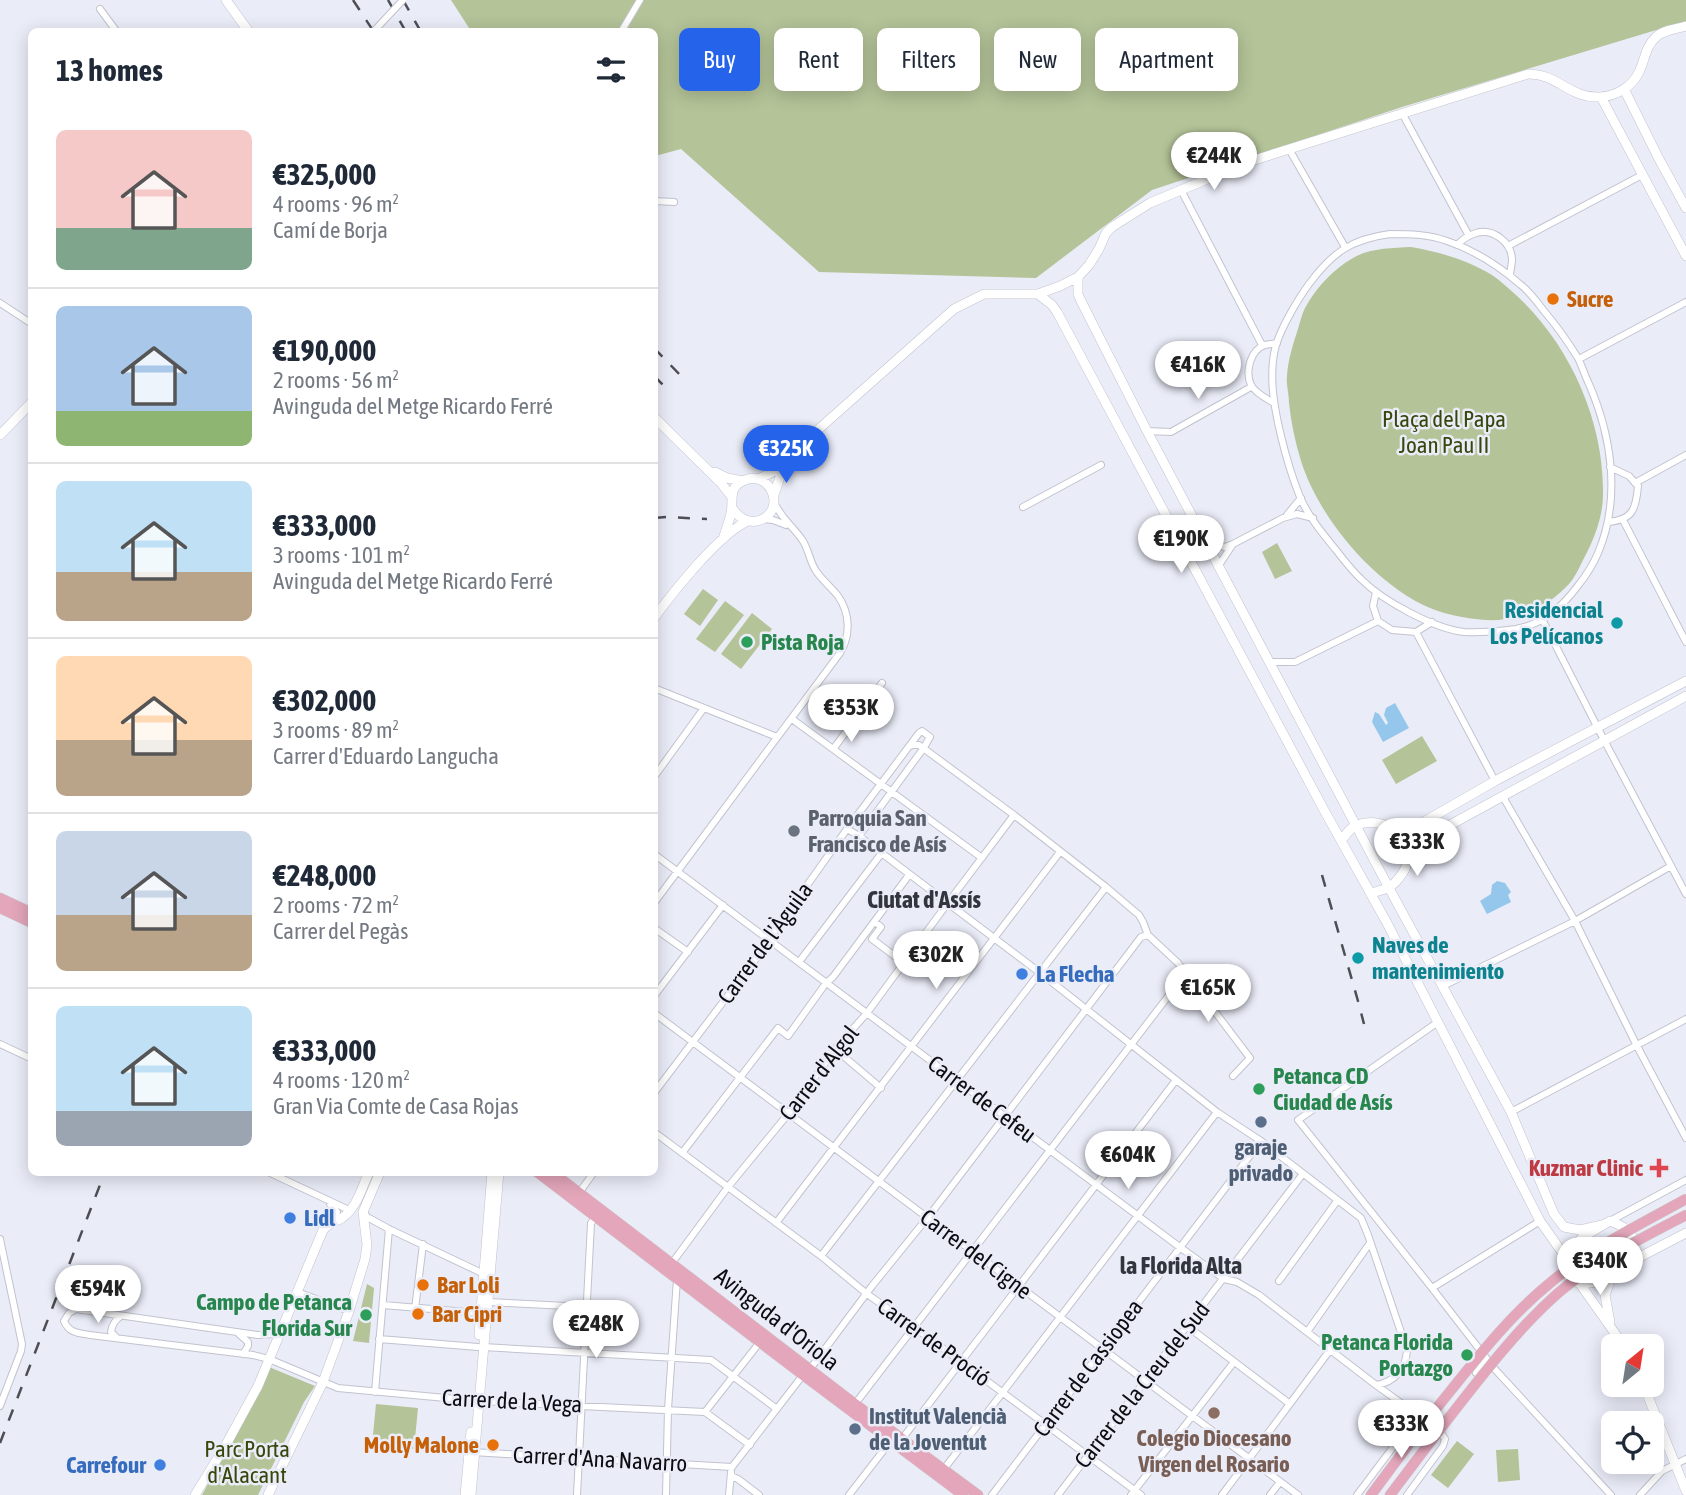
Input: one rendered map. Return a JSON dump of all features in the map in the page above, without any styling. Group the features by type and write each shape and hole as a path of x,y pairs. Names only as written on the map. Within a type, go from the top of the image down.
{"main road":[{"path":"0,898 28,911"},
{"path":"0,908 28,921"},
{"name":"Avinguda d'Oriola","path":"542,1176 760,1342 855,1404 978,1495"},
{"name":"Avinguda d'Oriola","path":"557,1176 672,1263 890,1442 963,1495"},
{"path":"1371,1495 1426,1421 1505,1326 1549,1283 1598,1248 1686,1199"},
{"path":"1390,1495 1415,1461 1441,1436 1527,1323 1560,1292 1615,1254 1686,1215"}],"street":[{"path":"226,0 246,28"},
{"path":"377,28 403,0"},
{"path":"623,28 640,0"},
{"path":"100,9 114,28"},
{"path":"731,496 737,485 743,481 758,479 775,471 821,426 954,309 984,294 1038,294 1078,277 1099,249 1106,233 1150,203 1248,162 1528,74 1548,76 1577,94 1588,97 1613,95 1631,83 1640,70 1653,39 1661,33 1686,26"},
{"path":"1624,89 1686,208"},
{"path":"1601,97 1686,256"},
{"path":"1402,113 1469,236"},
{"path":"1289,149 1345,247"},
{"path":"1508,246 1642,175"},
{"path":"1181,190 1262,345"},
{"path":"658,201 674,202"},
{"path":"1457,245 1477,232 1499,236 1508,246 1512,258 1510,276"},
{"path":"1416,234 1457,245 1510,276 1553,321 1579,359 1598,405 1606,436 1611,493 1608,522 1598,555 1566,602 1543,621 1519,628 1463,632 1404,609 1361,580 1324,535 1301,498 1287,460 1274,403 1273,364 1277,343 1299,297 1320,268 1345,247 1368,237 1416,234"},
{"path":"1078,277 1078,294 1147,430 1389,888 1511,1112 1554,1214 1564,1227 1580,1230 1617,1223 1631,1233 1636,1245 1634,1260"},
{"path":"1038,294 1057,312 1371,893 1540,1221 1564,1255 1569,1278 1580,1284 1616,1334"},
{"path":"1579,359 1686,302"},
{"path":"0,303 28,321"},
{"path":"1274,403 1251,387 1248,367 1262,345 1277,343"},
{"path":"1147,430 1171,432 1251,387"},
{"path":"0,435 28,406"},
{"path":"658,421 721,482 731,496 736,514 748,521"},
{"path":"1635,483 1686,455"},
{"path":"762,519 770,512 786,460"},
{"path":"1023,507 1101,465"},
{"path":"704,466 727,478 743,481"},
{"path":"1608,522 1623,520 1636,504 1638,486 1629,476 1610,467"},
{"path":"758,479 768,485 781,517 790,528"},
{"path":"1207,543 1219,547 1233,544 1283,518 1301,498"},
{"path":"723,539 733,509"},
{"path":"1283,518 1297,514 1313,518"},
{"path":"658,613 723,539 738,526 762,519 779,521 797,533 806,546 815,569 845,608 847,620 846,639 841,653 658,897"},
{"path":"1623,520 1686,642"},
{"path":"1219,565 1233,544"},
{"path":"1376,592 1373,607 1378,621 1392,631 1416,632 1432,622"},
{"path":"1270,662 1295,662 1378,621"},
{"path":"1543,621 1686,894"},
{"path":"1416,632 1495,781"},
{"path":"1401,835 1495,781 1686,681"},
{"path":"834,748 882,683"},
{"path":"658,690 778,737"},
{"path":"1408,848 1686,696"},
{"path":"658,771 704,708"},
{"path":"792,719 982,858"},
{"path":"859,836 930,737 922,731 910,746"},
{"path":"910,746 916,744 1014,815 1139,915 1148,935 1178,963 1250,1058 1233,1076"},
{"name":"Carrer de l'Àguila","path":"658,1088 770,940 847,829 910,746"},
{"path":"1503,797 1575,921 1686,1138"},
{"name":"Carrer d'Algol","path":"672,1263 728,1187 793,1108 835,1049 867,1013 1014,815"},
{"path":"1342,840 1357,825 1374,822 1401,835 1408,848 1407,863 1400,878 1389,888 1371,893"},
{"path":"847,829 1039,972 1217,1112 1261,1141 1361,1218 1407,1350 1399,1373 1390,1382 1376,1385"},
{"path":"776,1223 1060,852"},
{"path":"799,962 881,854"},
{"name":"Carrer de Cefeu","path":"658,857 1181,1248 1224,1279 1237,1282 1259,1295 1434,1427 1441,1436"},
{"path":"1443,986 1575,921 1671,866"},
{"path":"682,1153 778,1028 788,1036 909,875"},
{"path":"821,1256 1106,887"},
{"path":"658,991 723,905"},
{"path":"875,922 881,927 872,939 904,963"},
{"path":"658,931 688,952"},
{"path":"729,1495 732,1467 1141,937 1148,935"},
{"path":"855,1404 1185,973"},
{"name":"Carrer del Cigne","path":"658,1016 1298,1495"},
{"path":"1511,1112 1686,1019"},
{"path":"1438,1022 1298,1120 1487,1360 1611,1495"},
{"path":"0,1044 28,1057"},
{"path":"835,1049 881,1088"},
{"path":"902,1439 1176,1080"},
{"path":"944,1469 1217,1112"},
{"name":"Carrer de Proció","path":"658,1135 1136,1494"},
{"name":"Carrer de Cassiopea","path":"992,1495 1261,1141"},
{"name":"Carrer de la Creu del Sud","path":"1058,1495 1302,1175"},
{"path":"276,1176 487,1274"},
{"path":"328,1224 340,1219 349,1210 367,1176"},
{"path":"268,1495 323,1382 349,1311 365,1259 367,1233 363,1216 378,1176"},
{"path":"471,1495 476,1400 488,1302 492,1176"},
{"path":"481,1347 480,1312 499,1176"},
{"path":"579,1193 591,1176"},
{"path":"1564,1255 1583,1237 1686,1180"},
{"path":"195,1495 258,1386 323,1230 336,1216 337,1212 326,1201"},
{"path":"1279,1281 1337,1201"},
{"path":"576,1495 591,1223 596,1217"},
{"path":"1432,1288 1540,1221"},
{"path":"375,1392 389,1229"},
{"path":"1580,1284 1600,1282 1634,1260 1686,1233"},
{"path":"0,1239 22,1344 0,1406"},
{"path":"1307,1332 1370,1243"},
{"path":"415,1309 423,1244"},
{"path":"1611,1327 1605,1295 1612,1275"},
{"path":"666,1495 668,1409 677,1279"},
{"path":"297,1292 349,1311"},
{"path":"488,1302 586,1307"},
{"path":"383,1305 480,1312"},
{"name":"Carrer de la Vega","path":"121,1316 76,1308 64,1321 72,1332 269,1359 338,1388 476,1400 705,1412"},
{"path":"117,1338 111,1332 112,1326 121,1316 258,1335 275,1334 282,1327"},
{"path":"1187,1326 1290,1404"},
{"path":"236,1332 248,1342 243,1354"},
{"path":"379,1339 711,1360 777,1409"},
{"path":"750,1445 705,1412 760,1342"},
{"path":"1222,1495 1330,1350"},
{"path":"1476,1373 1487,1360"},
{"path":"1136,1494 1192,1415 1234,1362"},
{"path":"1648,1397 1686,1491"},
{"path":"1357,1495 1409,1426 1413,1412"},
{"path":"1407,1495 1438,1454 1441,1436"},
{"path":"860,1495 851,1492 890,1442"},
{"path":"465,1495 472,1452"},
{"name":"Carrer d'Ana Navarro","path":"472,1452 732,1467"},
{"path":"1640,1495 1662,1471 1686,1459"},
{"path":"731,1476 759,1495"},
{"path":"1269,1495 1280,1482"}],"green space":[{"path":"451,0 1686,0 1686,21 1402,107 1152,190 1036,278 819,272 681,149 658,155 658,28 469,28"},
{"name":"Plaça del Papa Joan Pau II","path":"1411,247 1443,254 1473,265 1495,277 1517,296 1553,337 1568,361 1590,412 1602,467 1603,503 1597,528 1569,584 1547,603 1527,613 1499,620 1473,619 1437,611 1409,597 1369,566 1351,547 1321,505 1301,461 1292,425 1287,379 1291,352 1305,308 1326,280 1353,258 1374,250"},
{"path":"1277,543 1292,571 1275,579 1262,552"},
{"path":"703,589 718,600 700,626 684,614"},
{"path":"725,601 744,615 715,652 696,639"},
{"name":"Pista Roja","path":"752,613 772,629 741,669 721,654"},
{"path":"1422,736 1437,761 1396,784 1382,760"},
{"name":"Campo de Petanca Florida Sur","path":"367,1284 374,1288 369,1343 353,1341"},
{"name":"Parc Porta d'Alacant","path":"269,1367 315,1386 304,1402 258,1495 202,1495 259,1390"},
{"path":"376,1404 418,1408 414,1449 372,1445"},
{"path":"1457,1441 1474,1454 1448,1488 1431,1475"},
{"path":"1518,1449 1520,1480 1498,1482 1496,1450"}],"water":[{"path":"1395,703 1409,728 1383,742 1372,722 1375,712 1386,725 1386,708"},
{"path":"1497,881 1505,883 1511,892 1508,895 1511,902 1487,914 1480,901 1491,894 1492,885"}],"railway":[{"path":"353,0 371,28"},
{"path":"388,0 404,28"},
{"path":"403,0 419,28"},
{"path":"658,352 684,379"},
{"path":"658,380 670,392"},
{"path":"658,518 707,519"},
{"path":"1322,875 1364,1024"},
{"path":"0,1443 103,1176"}],"place":[{"name":"Sucre","path":"1553,299"},
{"name":"Residencial Los Pelícanos","path":"1617,623"},
{"name":"Pista Roja","path":"747,642"},
{"name":"Parroquia San Francisco de Asís","path":"794,831"},
{"name":"Naves de mantenimiento","path":"1358,958"},
{"name":"La Flecha","path":"1022,974"},
{"name":"Petanca CD Ciudad de Asís","path":"1259,1089"},
{"name":"garaje privado","path":"1261,1122"},
{"name":"Kuzmar Clinic","path":"1659,1168"},
{"name":"Lidl","path":"290,1218"},
{"name":"Bar Loli","path":"423,1285"},
{"name":"Bar Cipri","path":"418,1314"},
{"name":"Campo de Petanca Florida Sur","path":"366,1315"},
{"name":"Petanca Florida Portazgo","path":"1467,1355"},
{"name":"Colegio Diocesano Virgen del Rosario","path":"1214,1413"},
{"name":"Institut Valencià de la Joventut","path":"855,1429"},
{"name":"Molly Malone","path":"493,1445"},
{"name":"Carrefour","path":"160,1465"}],"district":[{"name":"Ciutat d'Assís","path":"924,900"},
{"name":"la Florida Alta","path":"1181,1266"}]}
